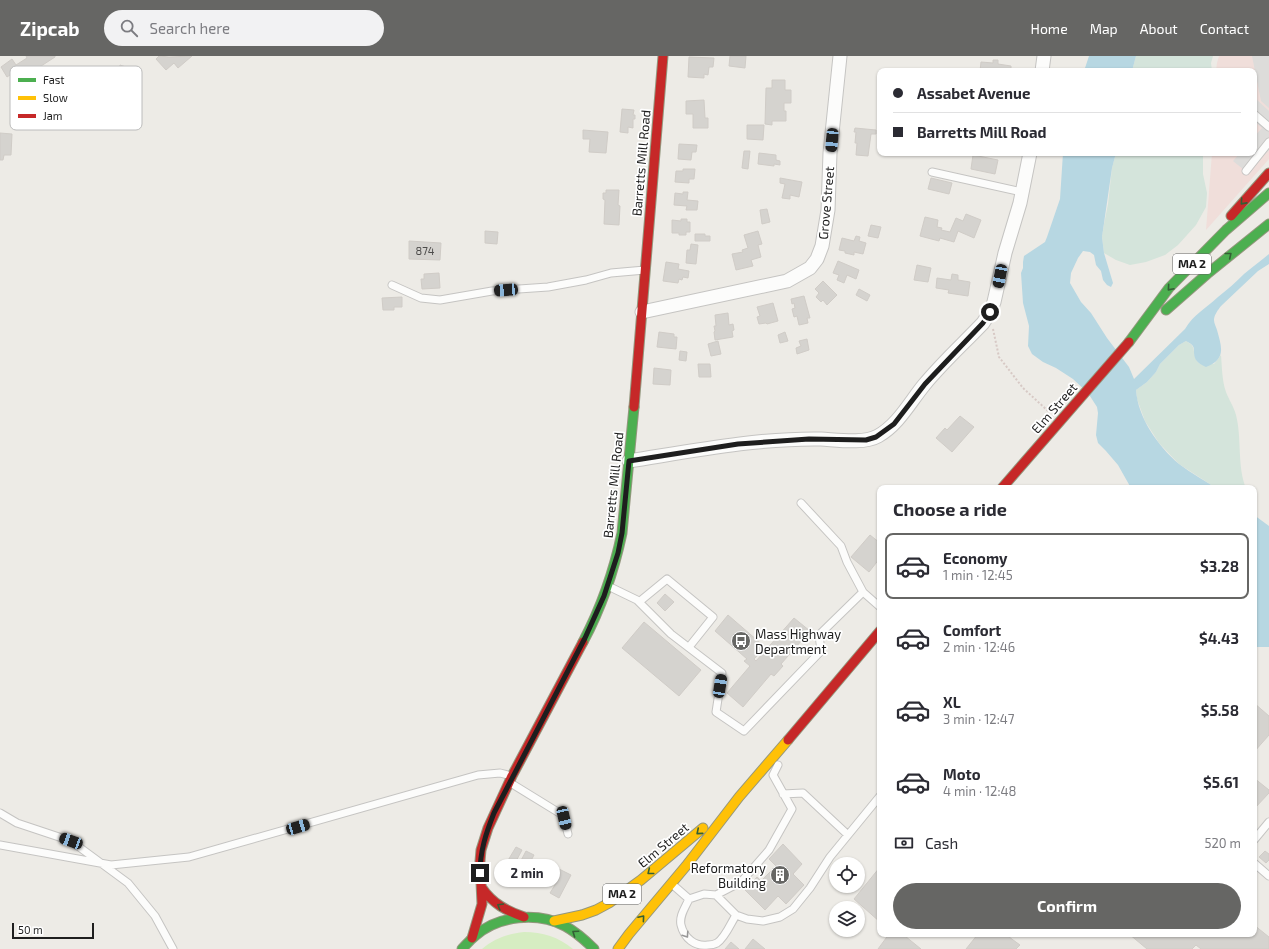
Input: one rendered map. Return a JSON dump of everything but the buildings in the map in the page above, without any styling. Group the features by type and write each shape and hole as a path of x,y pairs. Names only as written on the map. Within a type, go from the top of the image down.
{"main road":[{"name":"Barretts Mill Road","path":"472,938 482,904 480,861 484,839 494,813 511,779 585,638 608,586 618,553 622,533 629,461 663,56"},
{"path":"1183,273 1269,173"},
{"name":"MA 2","path":"1126,346 1156,305 1183,273 1226,230 1269,193"},
{"name":"MA 2","path":"1126,346 1207,274 1269,224"},
{"name":"Elm Street","path":"1005,485 1126,346"},
{"name":"Elm Street","path":"618,949 740,798 877,635"},
{"name":"Elm Street","path":"554,921 582,915 596,910 624,893 740,798"},
{"path":"482,888 493,902 509,912 524,917"},
{"name":"MA 2","path":"462,949 480,931 499,922 524,917 544,918 554,921"},
{"path":"554,921 580,936 594,949"}],"street":[{"name":"Grove Street","path":"642,312 787,281 810,268 817,259 822,246 828,210 830,153 840,56"},
{"path":"1042,68 1044,56"},
{"path":"629,461 738,444 809,439 866,440 876,437 894,424 925,384 983,323 990,312 994,302 1004,253 1022,192 1029,156"}],"lane":[{"path":"1257,117 1269,127"},
{"path":"1246,171 1269,142"},
{"path":"932,172 1022,192"},
{"path":"392,285 421,298 440,300 492,291 548,287 586,280 611,273 645,270"},
{"path":"801,503 841,546 847,562 863,592 877,604"},
{"path":"639,602 667,579 713,617 689,647"},
{"path":"608,586 637,600 671,634 722,673 716,712 744,731 821,651 819,635 863,592"},
{"path":"736,915 717,943 705,945 696,944 689,940 684,933 681,924 682,913 689,900 704,894 716,895 741,882 769,850 792,809 773,775 797,729"},
{"path":"0,846 112,865 189,857 478,775 500,773 561,814 564,818 568,834"},
{"path":"783,794 803,793 848,835"},
{"path":"716,895 736,915 747,920 763,921 780,918 793,909 810,888 830,858 877,800"},
{"path":"0,813 17,823 71,841 128,883 155,916 173,949"},
{"path":"1257,836 1269,822"},
{"path":"1257,866 1269,876"},
{"path":"671,884 689,900"}],"path":[{"path":"990,312 999,357 1024,388 1059,422"}],"shaded area":[{"path":"1136,56 1213,56 1212,68 1133,68"},
{"path":"1219,56 1269,56 1269,159 1206,230 1212,156 1257,156 1257,68 1216,68"},
{"path":"1252,56 1269,56 1269,108 1261,101 1257,81 1257,68 1254,68"},
{"path":"1257,100 1269,111 1269,150 1248,173 1233,161 1237,156 1257,156 1257,134 1262,128 1257,124"},
{"path":"1115,156 1203,156 1203,174 1207,193 1206,207 1196,225 1178,245 1165,255 1146,262 1130,265 1116,260 1104,253 1102,237 1108,204 1112,168"},
{"path":"1186,341 1192,345 1196,360 1200,364 1214,364 1221,355 1222,374 1225,388 1235,412 1238,424 1241,471 1245,485 1211,485 1179,464 1159,443 1145,421 1137,399 1136,390 1147,382 1156,372 1160,364 1179,345"}],"green space":[{"path":"524,932 550,936 562,941 573,949 482,949 502,937"}],"water":[{"path":"1089,56 1136,56 1133,68 1085,68"},
{"path":"1063,156 1115,156 1112,168 1102,237 1104,253 1113,283 1111,287 1107,285 1103,280 1101,271 1096,265 1094,255 1090,252 1083,251 1071,273 1070,283 1081,302 1091,313 1107,338 1129,367 1134,379 1185,329 1196,315 1269,254 1269,264 1258,271 1221,306 1215,314 1214,321 1221,348 1220,357 1206,367 1201,365 1195,358 1192,345 1186,341 1179,345 1160,364 1156,372 1147,382 1136,390 1145,421 1150,431 1164,449 1179,464 1211,485 1129,485 1118,465 1098,443 1096,435 1098,413 1097,407 1088,393 1073,379 1032,354 1028,346 1029,326 1023,303 1021,273 1024,256 1045,242 1060,199"},
{"path":"1257,517 1269,526 1269,647 1257,647"}],"traffic: fast":[{"path":"1129,342 1169,288 1226,230 1269,193"},
{"path":"1166,310 1207,274 1269,224"},
{"path":"583,642 596,616 606,589 622,533 634,407"},
{"path":"462,949 484,929 506,920 531,917 565,926 580,936 594,949"}],"traffic: slow":[{"path":"618,949 686,866 739,797 788,740"},
{"path":"554,921 582,915 609,903 641,880 703,828"}],"traffic: jam":[{"path":"634,407 663,56"},
{"path":"1231,216 1269,173"},
{"path":"1005,485 1129,342"},
{"path":"788,740 877,635"},
{"path":"472,938 482,904 480,861 481,850 488,828 512,776 583,642"},
{"path":"482,888 496,903 524,917"}],"place":[{"name":"Mass Highway Department","path":"741,641"},
{"name":"Reformatory Building","path":"780,875"}],"route":[{"path":"480,873 481,850 494,813 585,638 612,575 622,533 629,461 738,444 809,439 866,440 876,437 894,424 925,384 983,323 990,312"}]}
